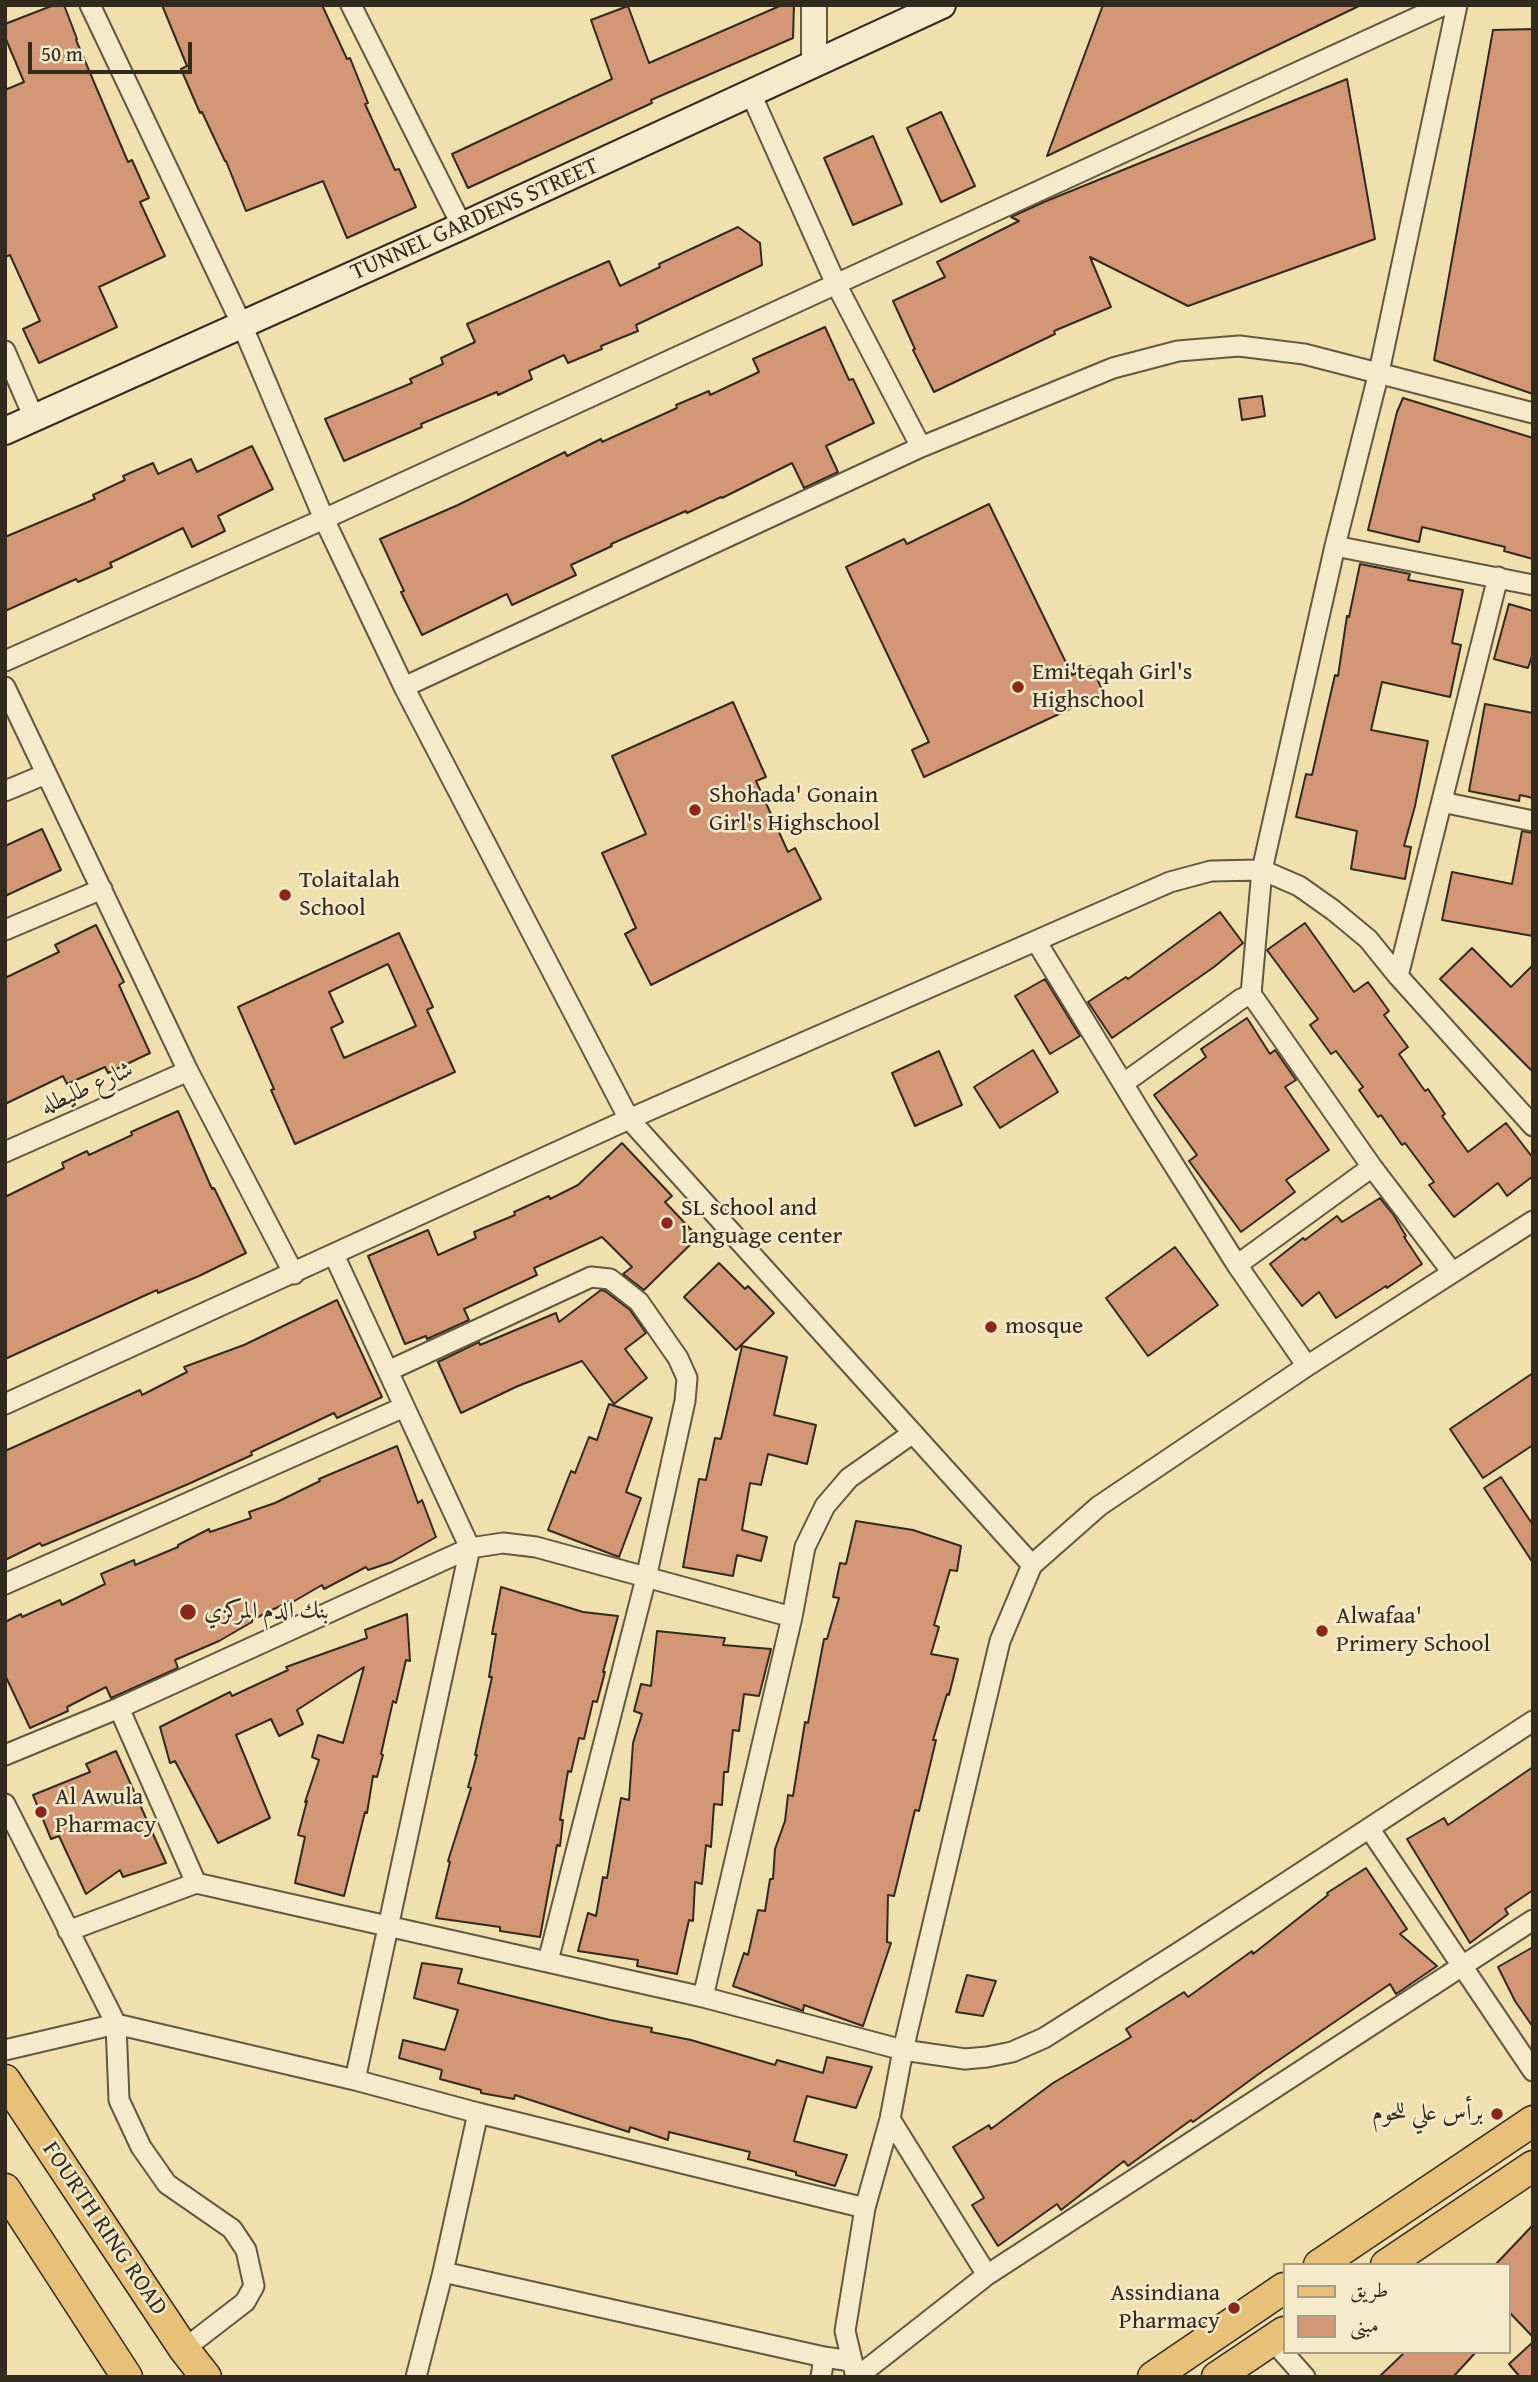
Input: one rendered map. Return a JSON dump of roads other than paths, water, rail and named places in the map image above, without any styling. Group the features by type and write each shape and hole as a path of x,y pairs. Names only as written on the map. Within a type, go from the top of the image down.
{"main road":[{"name":"TUNNEL GARDENS STREET","path":"5,431 462,226 942,5"},
{"name":"FOURTH RING ROAD","path":"5,2080 184,2349 206,2377"},
{"path":"1322,2263 1533,2121"},
{"path":"1388,2263 1533,2166"},
{"path":"5,2189 127,2377"},
{"path":"1153,2377 1282,2289"},
{"path":"1217,2377 1278,2336"}],"street":[{"path":"90,5 242,325 324,519 404,687 629,1119 1032,1565"},
{"path":"351,5 462,226"},
{"path":"814,5 814,64"},
{"path":"5,661 324,519 1444,5"},
{"path":"1452,1272 1373,1167 1251,994 1262,870 1335,546 1379,372 1457,5"},
{"path":"751,93 836,284 921,447"},
{"path":"404,687 921,447 1112,368 1178,351 1239,346 1304,354 1533,413"},
{"path":"5,351 34,418"},
{"path":"1335,546 1533,585"},
{"path":"1398,976 1498,578"},
{"path":"5,687 188,1071 294,1274"},
{"path":"5,791 47,774"},
{"path":"1442,802 1533,821"},
{"path":"5,1404 629,1119 1170,882 1211,871 1262,870 1299,886 1334,910 1368,939 1398,976 1533,1125"},
{"path":"5,930 102,889"},
{"path":"1036,941 1140,1113 1237,1265 1307,1366"},
{"path":"1124,1083 1230,1006 1251,994"},
{"name":"شارع طليطله","path":"5,1152 188,1071"},
{"path":"1237,1265 1373,1167"},
{"path":"855,2371 846,2344 846,2320 865,2208 890,2119 903,2050 1000,1641 1032,1565 1099,1506 1307,1366 1533,1221"},
{"path":"334,1255 470,1548 355,2080"},
{"path":"388,1371 592,1277 610,1279 639,1302 678,1358 687,1378 685,1401 646,1578 548,1961"},
{"path":"5,1584 404,1407"},
{"path":"703,1997 792,1617 805,1547 825,1506 849,1478 913,1433"},
{"path":"5,1755 119,1708 470,1548 503,1543 536,1548 792,1617"},
{"path":"119,1708 196,1883"},
{"path":"68,1931 196,1883 703,1997 903,2050 965,2059 987,2057 1012,2052 1044,2038 1533,1721"},
{"path":"5,1804 116,2024 119,2100 141,2147 167,2184 232,2229 246,2250 254,2286 245,2302 184,2349"},
{"path":"1369,1828 1533,2071"},
{"path":"443,2272 822,2367 855,2371 987,2275 1533,1920"},
{"path":"5,2050 116,2024 355,2080 865,2208"},
{"path":"416,2377 443,2272 478,2113"},
{"path":"890,2119 987,2275"},
{"path":"1290,2354 1305,2377"}],"place":[{"name":"Emi'teqah Girl's Highschool","path":"1018,687"},
{"name":"Shohada' Gonain Girl's Highschool","path":"695,810"},
{"name":"Tolaitalah School","path":"285,895"},
{"name":"SL school and language center","path":"667,1223"},
{"name":"mosque","path":"991,1327"},
{"name":"بنك الدم المركزي","path":"188,1612"},
{"name":"Alwafaa' Primery School","path":"1322,1631"},
{"name":"Al Awula Pharmacy","path":"41,1812"},
{"name":"برأس علي للحوم","path":"1497,2114"},
{"name":"Assindiana Pharmacy","path":"1234,2308"}]}
